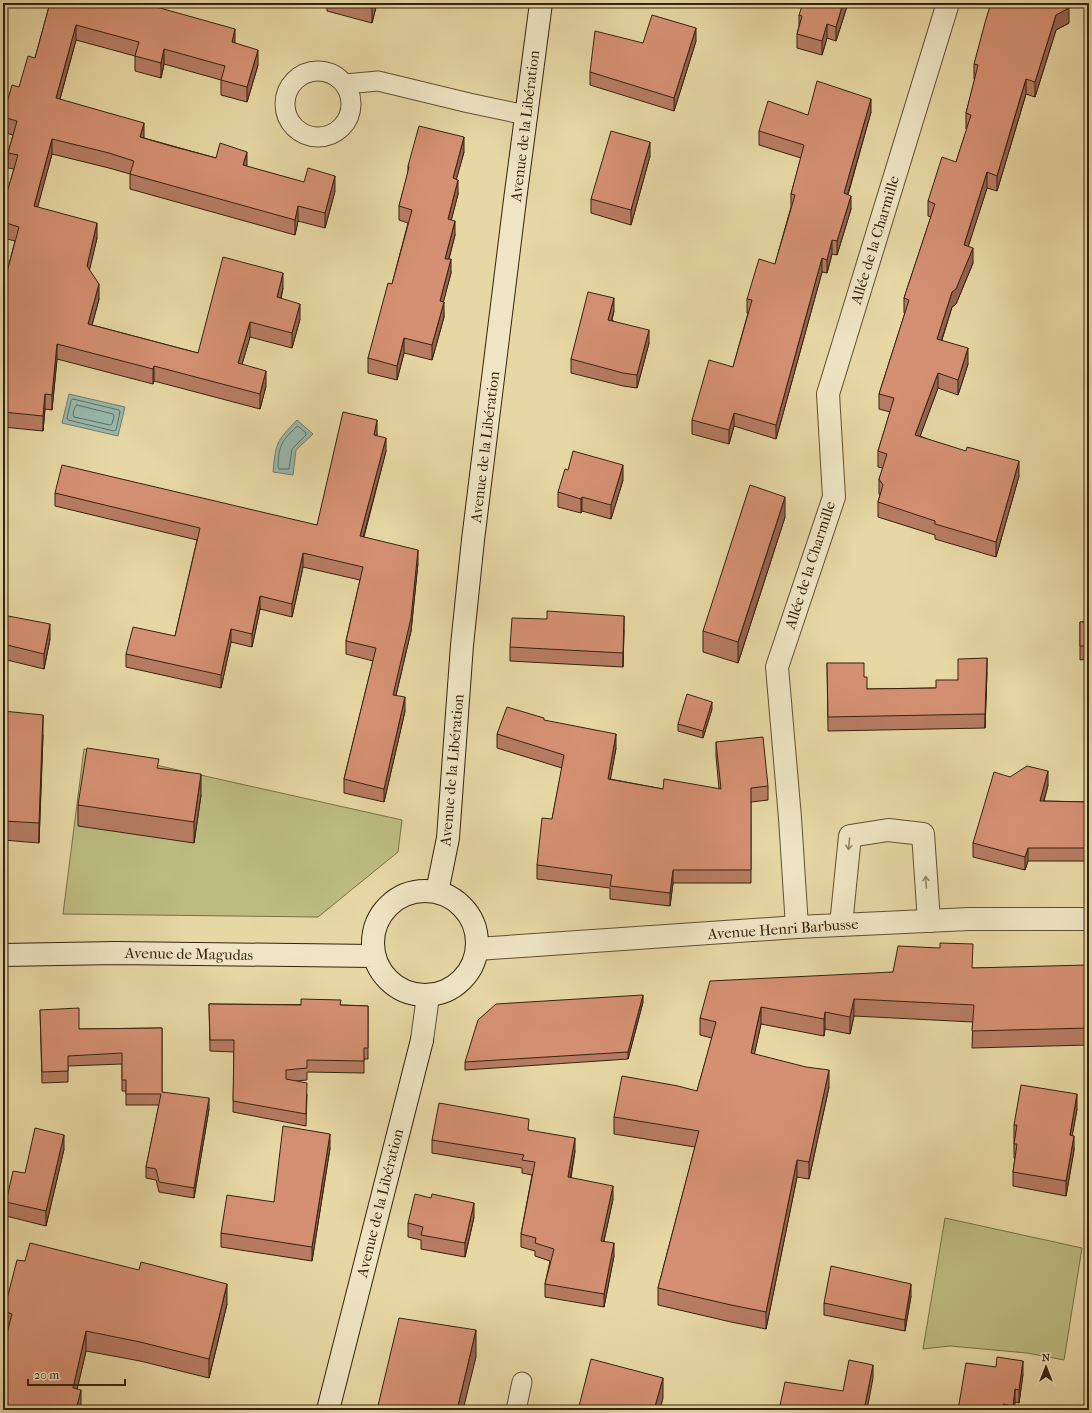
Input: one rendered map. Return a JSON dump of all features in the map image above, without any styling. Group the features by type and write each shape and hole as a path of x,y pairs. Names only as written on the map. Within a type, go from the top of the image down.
{"main road":[{"name":"Avenue de la Libération","path":"437,892 448,838 462,645 469,578 541,3"},
{"name":"Allée de la Charmille","path":"797,927 790,818 777,667 834,497 828,394 948,3"},
{"path":"841,925 850,836 888,830 922,834 929,921"},
{"path":"419,891 437,892 451,898 463,908 472,920 476,934 477,949 473,963 466,976 455,986 442,993 428,996 410,993 394,985 381,973 374,956 373,939 377,922 387,907 402,896 419,891"},
{"name":"Avenue Henri Barbusse","path":"477,949 797,927 969,919 1089,919"},
{"name":"Avenue de Magudas","path":"3,955 116,953 374,956"},
{"name":"Avenue de la Libération","path":"328,1410 422,1040 428,996"}],"lane":[{"path":"345,84 378,81 526,115"},
{"path":"516,1410 522,1382"}],"green space":[{"path":"84,749 402,820 398,852 318,917 63,914"},
{"path":"945,1218 1082,1248 1064,1360 1027,1353 950,1346 923,1349"}],"water":[{"path":"69,394 125,407 118,436 62,423"},
{"path":"297,420 313,434 296,450 293,475 273,472 278,443"}],"building":[{"path":"50,3 142,3 235,29 232,42 258,50 247,87 221,80 225,66 164,49 161,63 135,56 139,42 76,25 56,98 144,123 140,137 171,146 216,158 220,143 247,152 243,165 304,182 308,168 335,176 325,213 298,206 295,220 130,174 134,161 109,153 52,139 34,206 97,223 87,266 99,284 88,324 198,353 223,257 283,273 277,297 300,304 292,333 250,322 238,363 266,371 260,394 154,366 153,369 57,344 52,395 45,394 43,416 3,412 3,287 19,227 3,222 3,206 18,155 8,153 17,121 3,117 12,85 19,87 28,56 35,58"},
{"path":"351,3 374,3 372,8"},
{"path":"803,3 843,3 836,27 827,24 822,41 797,34 802,16 799,15"},
{"path":"991,3 1065,3 1069,8 1056,15 1035,82 1026,79 997,176 987,172 964,245 973,248 956,289 952,292 937,339 968,348 958,380 938,373 915,435 966,451 967,447 1019,461 996,542 935,524 935,521 878,502 883,485 879,479 887,454 878,451 894,398 879,394 909,300 904,298 935,204 928,201 942,157 956,162 971,115 966,113 978,65 974,64"},
{"path":"652,15 696,28 674,98 590,72 595,31 643,43"},
{"path":"817,81 871,99 844,193 851,196 837,241 832,240 827,260 822,258 776,425 734,413 729,430 692,420 709,360 733,367 752,300 747,299 759,259 775,264 795,195 791,194 804,145 759,131 768,101 808,115"},
{"path":"419,126 464,137 453,178 458,180 448,219 455,221 445,259 451,259 440,301 444,302 432,345 404,338 397,366 368,358 388,283 392,284 412,210 399,206"},
{"path":"611,131 650,142 631,210 591,199"},
{"path":"588,292 614,298 608,320 649,330 637,375 623,373 571,359"},
{"path":"343,412 377,420 374,435 386,438 360,536 418,550 411,618 393,695 405,697 384,789 344,779 376,648 346,641 363,567 303,553 292,604 260,596 252,634 231,629 221,675 126,654 133,627 175,636 200,528 55,493 62,465 317,525"},
{"path":"573,451 623,465 611,505 582,497 581,499 558,492 565,469 568,470"},
{"path":"750,485 785,497 738,642 703,631"},
{"path":"547,611 624,616 623,653 510,647 512,618 547,619"},
{"path":"8,616 50,624 44,654 3,644"},
{"path":"1080,622 1089,622 1089,646 1080,646"},
{"path":"987,658 985,714 828,717 827,663 864,663 864,677 867,677 867,689 936,688 936,680 958,680 958,659"},
{"path":"687,694 712,702 703,731 678,724"},
{"path":"507,707 544,718 544,720 616,734 608,779 663,789 664,779 721,789 716,742 763,737 768,786 751,788 751,870 673,870 670,893 610,886 612,875 537,865 542,818 552,819 564,755 497,734"},
{"path":"3,711 43,715 39,823 3,821"},
{"path":"87,748 159,759 157,768 201,774 194,822 78,805"},
{"path":"1027,766 1048,771 1040,801 1089,802 1089,848 1028,848 1025,857 973,843 994,772 1010,777"},
{"path":"940,943 973,944 972,968 1087,965 1089,968 1089,1028 972,1031 974,1005 854,999 850,1017 825,1012 824,1019 761,1007 751,1053 806,1067 829,1070 809,1162 797,1160 766,1312 658,1288 699,1131 614,1117 622,1076 697,1091 716,1022 700,1018 710,981 893,972 898,946 940,948"},
{"path":"643,995 628,1052 465,1062 478,1020 496,1004"},
{"path":"301,999 341,1000 340,1005 368,1006 368,1048 364,1048 364,1061 307,1060 307,1068 286,1070 286,1079 307,1083 306,1114 233,1101 234,1040 210,1040 209,1004 301,1005"},
{"path":"79,1008 79,1029 162,1028 162,1092 209,1098 194,1188 159,1182 156,1169 146,1167 161,1094 126,1094 126,1080 122,1080 122,1053 68,1056 68,1071 42,1072 40,1010"},
{"path":"1021,1085 1077,1094 1070,1135 1074,1136 1066,1181 1013,1172 1017,1144 1014,1144 1017,1125 1014,1125"},
{"path":"439,1103 529,1119 528,1130 575,1138 568,1177 613,1186 601,1241 614,1243 604,1294 545,1284 554,1249 535,1243 536,1238 521,1234 535,1162 522,1160 524,1155 432,1140"},
{"path":"283,1126 330,1134 312,1247 221,1233 227,1195 274,1202"},
{"path":"35,1128 64,1135 46,1211 6,1202 13,1171 25,1173"},
{"path":"415,1194 431,1198 432,1194 474,1203 465,1243 421,1235 423,1227 408,1223"},
{"path":"30,1243 139,1270 141,1262 227,1284 209,1359 140,1342 86,1331 73,1388 81,1390 76,1410 3,1410 3,1349 12,1314 4,1311 17,1260 25,1261"},
{"path":"831,1266 911,1284 905,1320 824,1303"},
{"path":"399,1318 476,1330 457,1410 377,1410"},
{"path":"997,1357 1023,1361 1019,1390 1015,1389 1013,1406 1003,1404 1003,1410 958,1410 966,1363 996,1367"},
{"path":"591,1359 663,1378 654,1410 578,1410"},
{"path":"849,1360 873,1365 864,1410 779,1410 785,1382 843,1391"}]}
